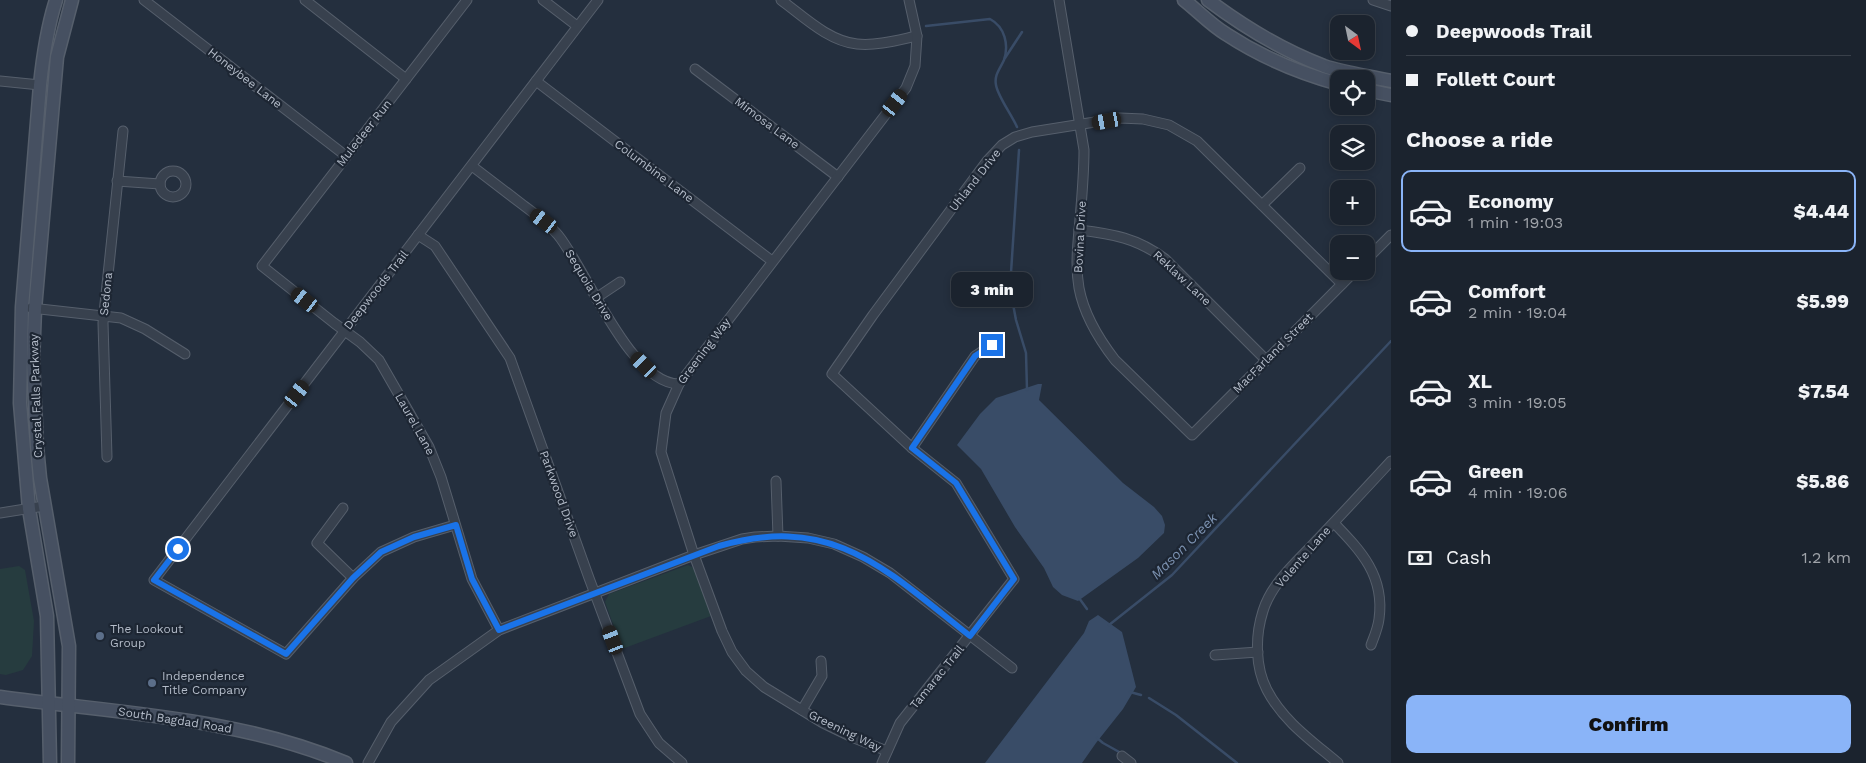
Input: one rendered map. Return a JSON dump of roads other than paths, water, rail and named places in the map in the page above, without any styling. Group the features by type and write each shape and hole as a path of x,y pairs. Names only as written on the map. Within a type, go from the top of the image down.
{"main road":[{"name":"Crystal Falls Parkway","path":"50,763 47,616 29,509 20,403 22,307 40,85 44,48 56,0"},
{"name":"Crystal Falls Parkway","path":"68,763 68,646 36,447 33,361 35,309 57,57 72,0"},
{"path":"1184,0 1225,34 1270,59 1309,76 1330,82"},
{"path":"1208,0 1241,25 1277,45 1325,66 1391,82"},
{"path":"1375,92 1391,95"},
{"path":"47,616 63,612"},
{"name":"South Bagdad Road","path":"0,697 228,728 293,743 346,763"}],"street":[{"name":"Honeybee Lane","path":"144,0 346,156"},
{"path":"305,0 406,79"},
{"name":"Muledeer Run","path":"262,266 467,0"},
{"path":"543,0 577,26"},
{"name":"Deepwoods Trail","path":"353,578 286,654 154,580 598,0"},
{"path":"781,0 819,28 842,40 856,44 872,44 917,36"},
{"name":"Greening Way","path":"887,751 854,738 802,710 764,687 739,662 722,631 694,555 661,452 666,413 679,384 906,88 915,66 917,36 909,0"},
{"name":"Bovina Drive","path":"1059,0 1084,150 1077,272 1087,314 1092,326 1115,360 1192,435"},
{"path":"1373,0 1391,6"},
{"name":"Mimosa Lane","path":"696,69 838,177"},
{"path":"0,81 40,85"},
{"name":"Columbine Lane","path":"536,81 772,261"},
{"name":"Uhland Drive","path":"832,374 884,299 987,161 1002,146 1015,138 1032,132 1120,118 1143,119 1169,125 1196,141 1342,284"},
{"name":"Sedona","path":"107,457 103,323 122,131"},
{"name":"Sequoia Drive","path":"472,166 551,228 567,248 625,346 634,356 666,382 669,384 679,384"},
{"path":"1262,205 1300,168"},
{"path":"118,181 160,184"},
{"name":"Reklaw Lane","path":"1079,230 1113,234 1133,240 1152,249 1266,360"},
{"name":"Parkwood Drive","path":"418,235 435,246 510,358 594,592 644,723 658,743 682,763"},
{"path":"1375,251 1391,235"},
{"name":"Laurel Lane","path":"262,266 360,342 379,360 429,447 441,477 472,579 499,630"},
{"name":"MacFarland Street","path":"1192,435 1346,280"},
{"path":"596,298 620,282"},
{"path":"22,307 121,318 145,329 185,354"},
{"path":"912,448 975,356 992,345"},
{"name":"Tamarac Trail","path":"832,374 912,448 956,483 1014,579 900,723 882,763"},
{"name":"Volente Lane","path":"1338,763 1294,727 1267,689 1258,665 1258,637 1263,611 1277,584 1391,461"},
{"path":"776,481 778,536"},
{"path":"0,513 44,506"},
{"path":"343,508 317,543 353,578 371,560 391,546 425,533 456,525"},
{"path":"1334,523 1354,544 1375,576 1380,598 1379,621 1371,645"},
{"path":"368,763 391,722 429,680 499,630 594,592 742,539 795,536 821,541 863,557 890,573 1012,668"},
{"path":"1215,655 1258,652"},
{"path":"802,710 822,676 821,661"},
{"path":"1122,756 1131,763"}],"water":[{"path":"1042,384 1039,400 1123,483 1154,507 1162,516 1165,525 1164,533 1138,558 1078,601 1062,595 1053,587 1044,568 1015,527 981,469 957,445 980,414 996,398"},
{"path":"1098,615 1122,632 1136,687 1123,709 1082,763 985,763 1084,633 1089,621"}],"waterway":[{"path":"926,26 990,19 995,22 1002,32 1006,43 1004,60 997,75 996,85 999,95 1017,127"},
{"path":"1005,58 1022,32"},
{"path":"1019,150 1010,288 1016,320 1026,353 1027,390"},
{"name":"Mason Creek","path":"1109,625 1172,575 1391,341"},
{"path":"1079,598 1087,609"},
{"path":"1130,692 1141,695"},
{"path":"1149,698 1176,715 1237,763"},
{"path":"1097,738 1121,753"}],"place":[{"name":"The Lookout Group","path":"100,636"},
{"name":"Independence Title Company","path":"152,683"}]}
